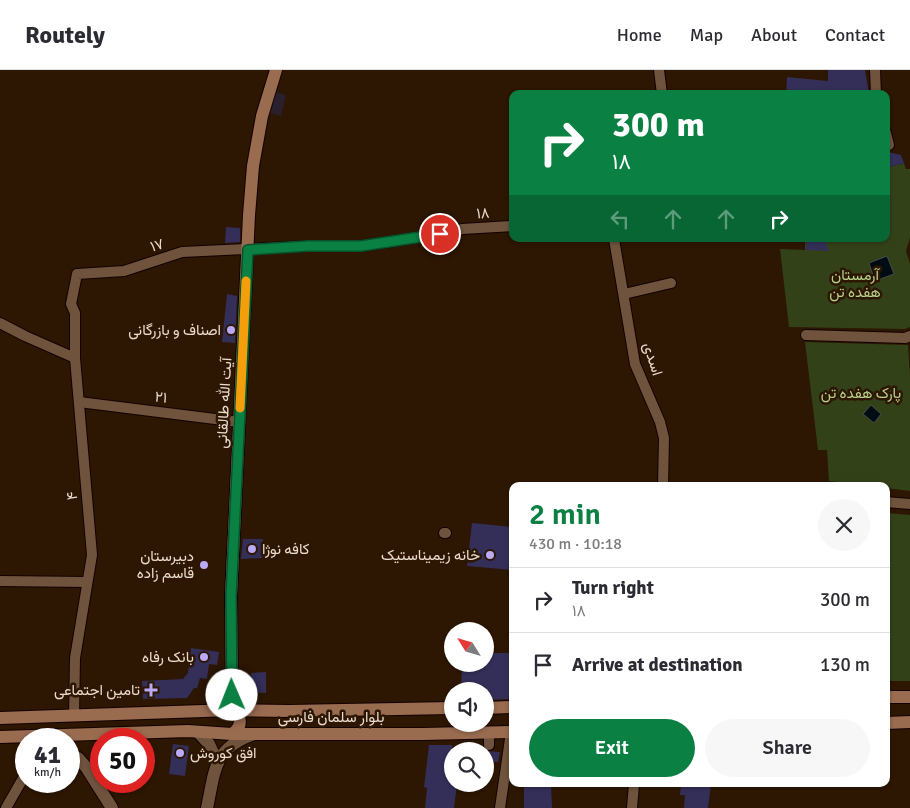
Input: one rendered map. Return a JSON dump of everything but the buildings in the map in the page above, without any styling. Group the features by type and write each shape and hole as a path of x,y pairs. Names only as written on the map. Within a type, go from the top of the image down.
{"main road":[{"name":"آیت الله طالقانی","path":"232,734 238,729 240,722 238,715 232,710 229,541 239,422 245,247 253,166 262,116 276,70"},
{"path":"890,697 909,698"},
{"path":"494,706 509,707"},
{"name":"بلوار سلمان فارسی","path":"0,718 232,710 444,708"},
{"path":"261,733 259,721 262,714 268,710"},
{"path":"890,723 909,721"},
{"name":"بلوار سلمان فارسی","path":"80,736 198,732 232,734 424,734 489,739 509,733"},
{"name":"بلوار سلمان فارسی","path":"0,737 15,737"}],"street":[{"path":"658,70 661,90"},
{"path":"875,70 876,90"},
{"name":"۱۸","path":"245,247 361,246 454,232 462,229 509,226"},
{"name":"اسدی","path":"615,242 635,364 660,422 664,438 663,482"},
{"name":"۱۷","path":"77,274 124,271 182,252 245,247"},
{"name":"۴","path":"74,716 75,658 92,555 75,358 75,313 71,304 77,274"},
{"path":"624,294 671,283"},
{"path":"0,323 75,358"},
{"path":"806,335 905,338 910,336"},
{"name":"۲۱","path":"79,402 239,422"},
{"path":"890,502 910,504"},
{"path":"0,581 87,582"},
{"path":"198,732 209,744 217,762"},
{"path":"207,808 217,762 233,744 261,733"},
{"path":"500,808 509,751"},
{"path":"80,760 112,808"},
{"path":"632,808 634,787"},
{"path":"6,808 15,792"}],"shaded area":[{"path":"273,91 286,95 281,116 267,112"},
{"path":"887,256 894,274 875,281 869,263"},
{"path":"871,405 881,414 874,423 863,414"}],"green space":[{"name":"آرمستان هفده تن","path":"904,163 906,169 910,169 910,237 906,251 910,264 910,327 905,329 789,327 780,249 805,250 805,242 890,242 890,167"},
{"name":"پارک هفده تن","path":"805,342 908,345 910,375 910,491 890,488 890,482 829,481 827,450 818,450"},
{"path":"890,513 910,515 910,681 890,681"}],"slow traffic":[{"path":"240,408 246,281"}],"place":[{"name":"اصناف و بازرگانی","path":"231,330"},
{"name":"کافه نوژا","path":"252,549"},
{"name":"خانه زیمیناستیک","path":"490,555"},
{"name":"دبیرستان قاسم زاده","path":"204,565"},
{"name":"بانک رفاه","path":"204,657"},
{"name":"تامین اجتماعی","path":"151,690"},
{"name":"افق کوروش","path":"180,753"}],"route":[{"path":"232,695 231,596 248,250 308,246 361,246 440,234"}]}
